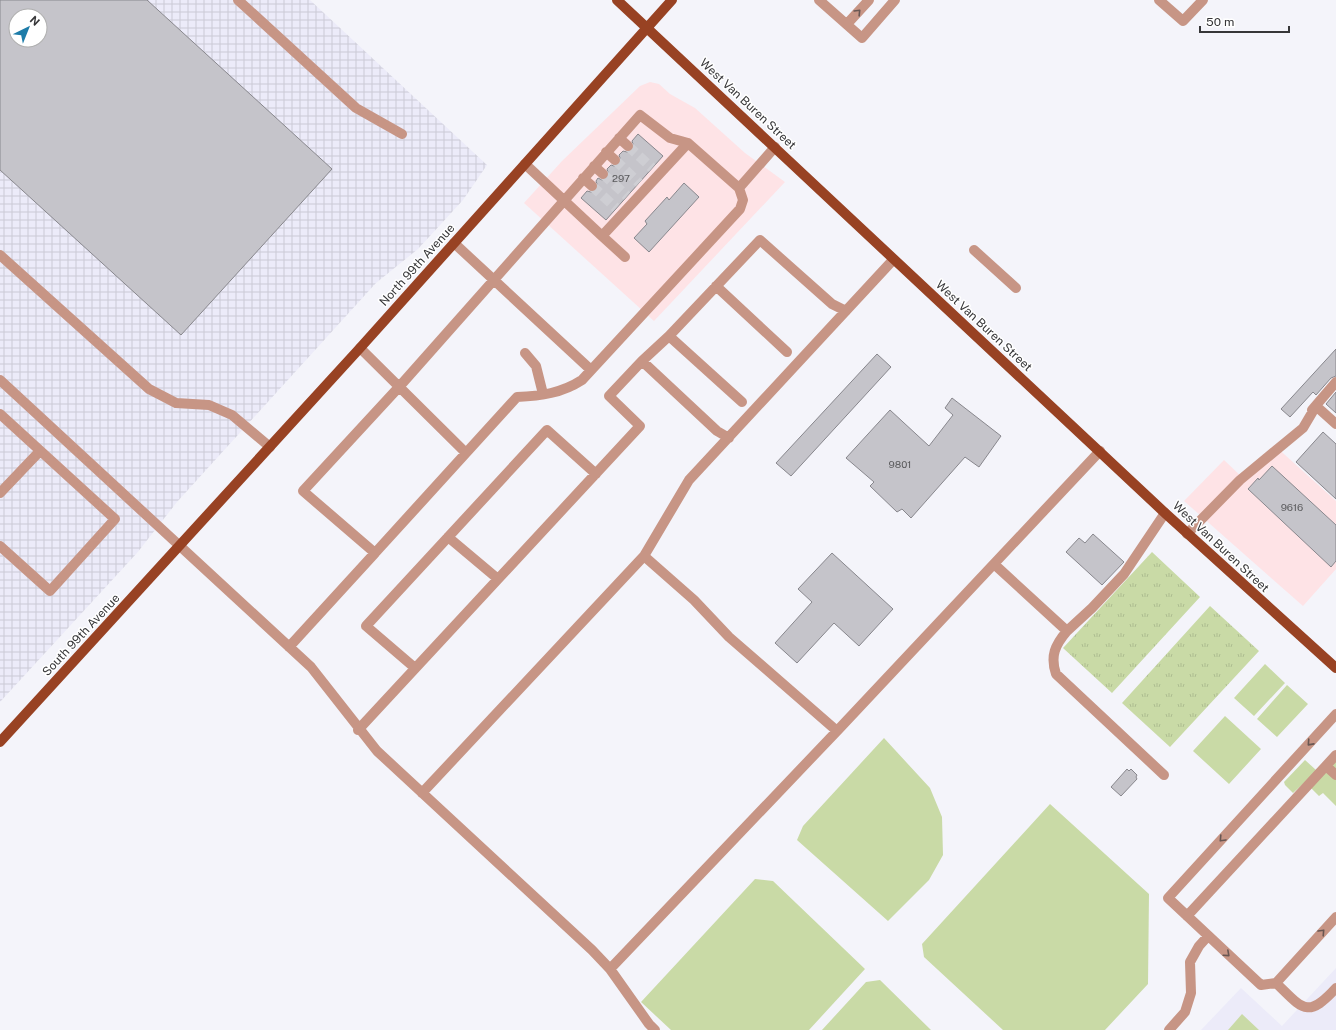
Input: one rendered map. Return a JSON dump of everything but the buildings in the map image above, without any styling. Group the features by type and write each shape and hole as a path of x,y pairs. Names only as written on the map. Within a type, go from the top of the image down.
{"main road":[{"name":"West Van Buren Street","path":"617,0 1165,513 1336,668"},
{"name":"North 99th Avenue","path":"180,546 672,0"},
{"name":"South 99th Avenue","path":"0,742 180,546"}],"lane":[{"path":"238,0 356,108 402,134"},
{"path":"819,0 862,38 895,0"},
{"path":"846,24 870,0"},
{"path":"1159,0 1183,21 1204,0"},
{"path":"289,647 375,553 517,397 568,389 582,380 740,209 743,200 739,188 688,143 670,138 640,115 563,200 400,387 303,491 375,553"},
{"path":"619,138 628,146"},
{"path":"602,236 620,211 642,186 656,171 688,143"},
{"path":"739,188 775,147"},
{"path":"606,152 615,160"},
{"path":"525,164 625,257"},
{"path":"594,166 603,174"},
{"path":"583,178 592,186"},
{"path":"358,730 640,426 609,396 642,361 669,336 760,240 832,304 846,311"},
{"path":"454,243 591,370"},
{"path":"974,250 1016,288"},
{"path":"0,255 148,389 176,403 209,405 232,415 270,446"},
{"path":"422,793 644,556 689,480 893,260"},
{"path":"716,286 787,352"},
{"path":"669,336 742,402"},
{"path":"360,348 466,453"},
{"path":"525,353 536,366 543,394"},
{"path":"642,361 717,431 728,438"},
{"path":"0,380 311,667 358,730 377,751 592,950 610,969 649,1024 655,1030"},
{"path":"1188,534 1240,480 1302,428 1316,406 1336,382"},
{"path":"1316,406 1336,424"},
{"path":"0,414 115,519 50,591 0,546"},
{"path":"415,668 366,626 547,430 596,474"},
{"path":"0,493 40,450"},
{"path":"610,969 837,731 1100,451"},
{"path":"1164,775 1056,674 1052,663 1056,643 1124,574 1165,513"},
{"path":"448,537 498,580"},
{"path":"644,556 694,600 729,637 837,731"},
{"path":"994,564 1067,631"},
{"path":"1336,714 1168,898 1261,985 1276,983 1336,917"},
{"path":"1187,916 1336,755"},
{"path":"1326,766 1336,775"},
{"path":"1168,1030 1185,1012 1191,993 1190,962 1208,936"},
{"path":"1276,983 1300,1005 1309,1008 1320,1004 1336,988"}],"shaded area":[{"path":"0,0 310,0 487,165 463,200 418,249 376,283 177,502 137,553 0,702"},
{"path":"650,82 659,84 670,94 695,108 745,153 785,182 654,321 524,203 562,161 640,86"},
{"path":"1274,445 1336,501 1336,569 1303,606 1184,501 1224,460 1244,479"},
{"path":"1336,968 1336,1030 1201,1030 1241,988 1282,1026"}],"green space":[{"path":"1152,552 1200,597 1112,693 1063,648"},
{"path":"1210,606 1259,651 1170,747 1122,703"},
{"path":"1265,664 1285,683 1254,716 1234,698"},
{"path":"1287,685 1308,704 1277,737 1257,719"},
{"path":"1225,716 1261,749 1229,784 1193,751"},
{"path":"884,738 930,788 942,817 943,855 929,880 888,921 797,840 803,826"},
{"path":"1336,758 1336,806 1323,793 1319,796 1305,782 1293,793 1285,785 1284,782 1305,760 1316,770"},
{"path":"1050,804 1149,894 1148,984 1105,1030 1003,1030 924,957 922,944"},
{"path":"755,879 773,881 865,969 809,1030 671,1030 641,1002"},
{"path":"880,980 931,1030 822,1030 866,982"},
{"path":"1242,1014 1259,1030 1228,1030"}],"tunnel":[{"path":"628,146 652,168"},
{"path":"615,160 639,183"},
{"path":"603,174 627,196"},
{"path":"592,186 616,208"}]}
